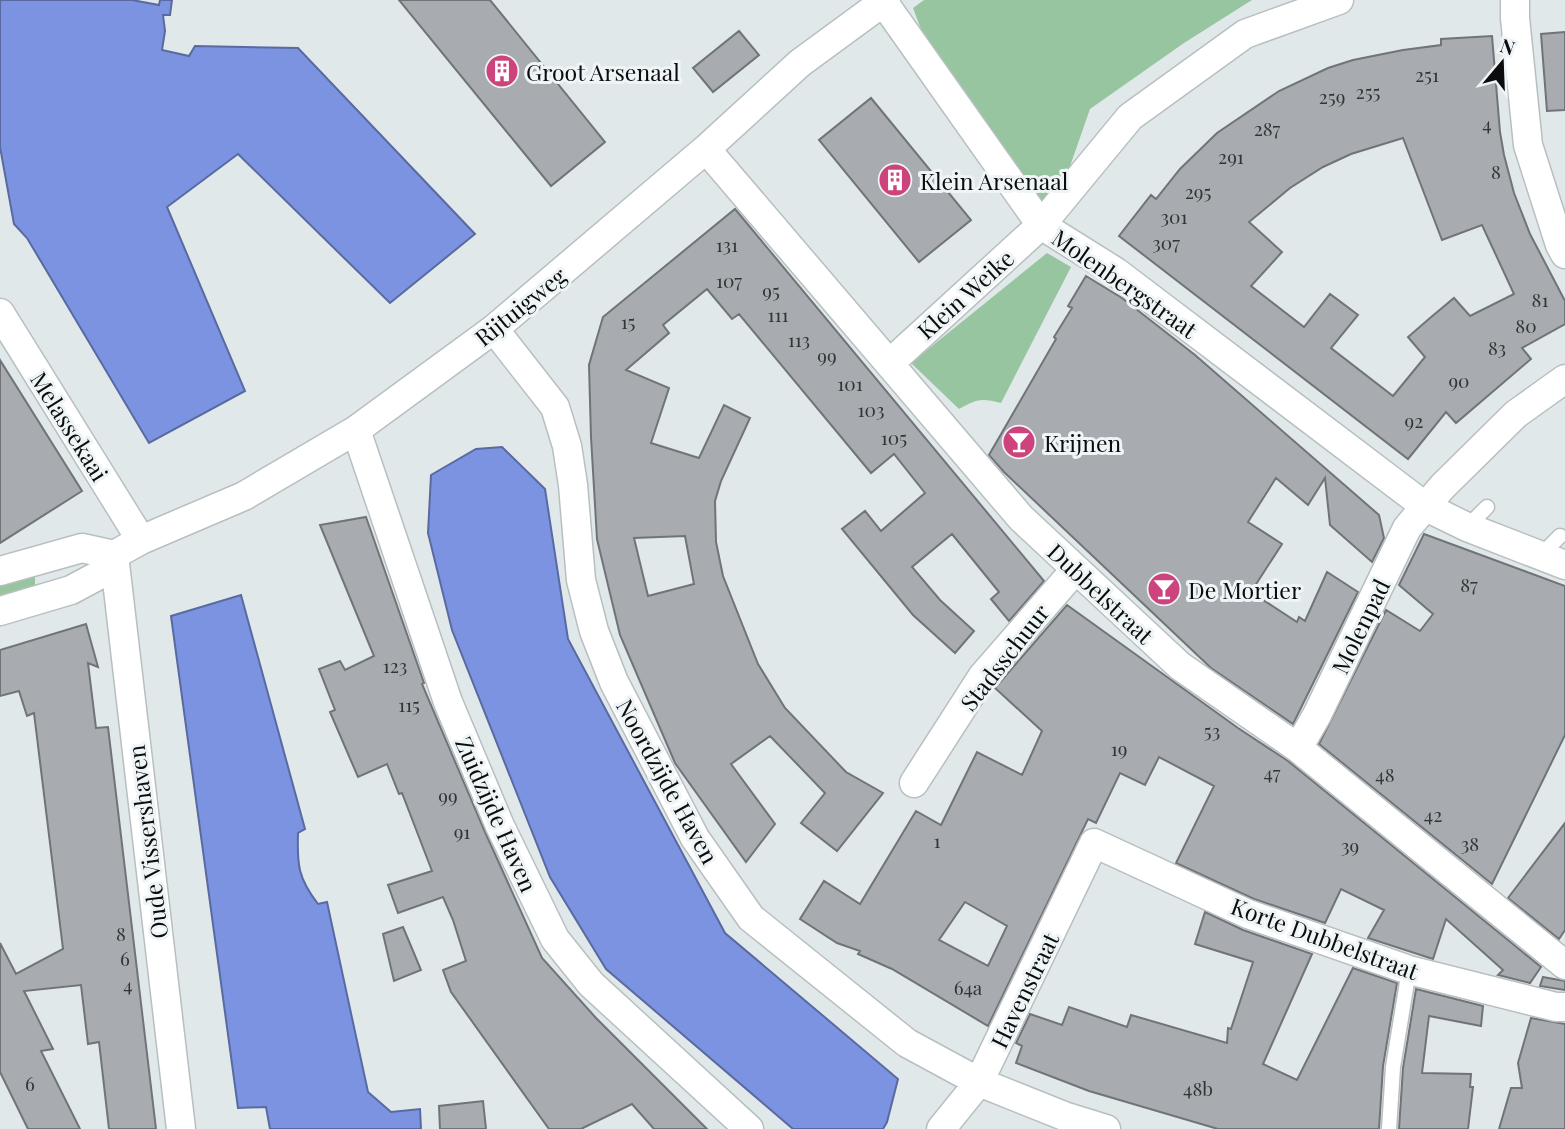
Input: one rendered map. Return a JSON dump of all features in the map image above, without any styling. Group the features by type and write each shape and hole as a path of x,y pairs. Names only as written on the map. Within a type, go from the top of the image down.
{"street":[{"name":"Klein Weike","path":"890,363 1041,225 1130,117 1245,34 1339,0"},
{"path":"1515,0 1528,145 1560,246 1565,254"},
{"name":"Molenbergstraat","path":"884,1 1041,225 1116,272 1426,507 1477,517 1553,561"},
{"name":"Rijtuigweg","path":"0,611 71,590 99,575 114,555 141,540 244,496 356,430 494,329 706,149 800,63 884,1"},
{"name":"Dubbelstraat","path":"706,149 1021,518 1075,570 1180,666 1298,748 1562,954"},
{"name":"Melassekaai","path":"4,327 141,540"},
{"name":"Noordzijde Haven","path":"494,329 555,407 567,446 582,580 594,631 614,682 695,838 751,918 907,1043 979,1082 1064,1116 1106,1129"},
{"name":"Molenpad","path":"1298,748 1317,716 1407,528 1457,471 1516,414 1565,379"},
{"name":"Zuidzijde Haven","path":"356,430 447,702 500,826 555,939 591,984 748,1129"},
{"path":"0,571 82,548 114,555"},
{"name":"Oude Vissershaven","path":"114,555 181,1129"},
{"name":"Stadsschuur","path":"914,783 982,677 1075,570"},
{"name":"Havenstraat","path":"942,1129 979,1082 1094,843"},
{"name":"Korte Dubbelstraat","path":"1094,843 1248,914 1409,970 1565,1007"}],"lane":[{"path":"1553,561 1560,536"},
{"path":"1390,1129 1393,1067 1409,970"}],"green space":[{"path":"924,0 1252,0 1184,43 1090,109 1061,192 1042,206 925,40 913,8"},
{"path":"1047,253 1071,267 1001,403 979,400 959,409 911,363"},
{"path":"35,574 35,584 41,591 0,603 0,577"}],"water":[{"path":"0,0 132,0 159,5 160,0 172,0 170,15 163,15 165,31 162,50 189,56 195,46 298,48 475,234 390,303 238,154 167,207 245,391 149,443 27,238 14,224 0,147"},
{"path":"502,447 545,489 568,639 725,933 898,1079 883,1129 793,1129 606,969 550,877 452,630 428,533 431,475 476,449"},
{"path":"241,595 305,829 298,833 300,871 318,904 327,902 368,1092 391,1112 420,1109 421,1129 270,1129 266,1107 238,1108 171,616"}],"building":[{"name":"Groot Arsenaal","path":"399,0 490,0 605,142 551,186"},
{"path":"739,31 759,55 713,92 693,68"},
{"path":"1565,32 1565,110 1547,111 1541,34"},
{"path":"1492,36 1504,155 1514,193 1530,234 1565,301 1565,324 1522,348 1531,359 1456,423 1446,412 1408,459 1119,236 1151,195 1156,199 1180,169 1217,133 1279,91 1328,68 1353,60 1441,45 1441,39","holes":["1403,138 1442,240 1482,225 1514,294 1470,316 1454,298 1430,318 1408,337 1425,357 1393,396 1331,348 1358,315 1330,294 1304,327 1251,286 1282,252 1249,222 1290,188 1323,167 1351,154"]},
{"name":"Klein Arsenaal","path":"871,98 971,220 919,262 819,140"},
{"path":"735,209 1044,581 1009,621 991,599 999,592 952,534 912,567 940,600 974,631 955,653 913,615 842,529 865,511 881,531 925,493 894,454 871,473 739,314 732,319 707,289 663,325 669,333 626,370 669,388 651,443 699,458 724,405 750,418 721,481 715,501 716,542 723,576 758,664 785,708 846,772 883,793 837,851 801,823 825,793 770,736 731,764 775,824 746,862 675,763 620,635 597,539 589,365 603,317","holes":["685,536 694,584 648,596 634,538"]},
{"path":"1086,276 1122,298 1195,355 1379,515 1384,538 1372,562 1330,525 1325,478 1308,505 1276,478 1248,522 1282,544 1251,592 1297,622 1299,617 1305,621 1327,572 1358,592 1293,724 1211,668 989,455 1056,339 1054,337 1072,308 1068,306"},
{"path":"0,360 82,491 0,543"},
{"path":"366,517 424,683 422,684 542,958 596,1018 707,1129 654,1129 632,1104 581,1129 549,1129 451,992 443,970 466,961 443,897 398,913 388,885 432,871 402,793 399,794 387,764 358,777 330,712 335,710 319,669 340,661 345,670 374,656 320,525"},
{"path":"1424,534 1565,586 1565,735 1492,884 1319,744 1386,610 1420,631 1433,614 1399,585"},
{"path":"1067,605 1288,761 1541,967 1530,983 1498,975 1503,970 1446,919 1433,959 1368,938 1384,910 1341,889 1325,923 1254,899 1176,863 1214,786 1159,757 1145,785 1120,773 1096,823 1088,819 988,1026 892,969 858,954 860,951 837,943 800,919 824,881 860,904 916,811 941,825 977,752 1022,775 1042,731 995,688","holes":["965,902 1007,926 988,966 939,940"]},
{"path":"86,624 98,667 88,663 96,728 108,727 156,1129 109,1129 99,1042 88,1044 81,985 24,991 53,1049 41,1051 80,1129 28,1129 0,1072 0,943 16,974 63,949 34,713 27,716 19,691 0,696 0,650"},
{"path":"1565,823 1565,930 1559,939 1508,898"},
{"path":"1205,912 1243,930 1312,954 1263,1064 1297,1080 1353,968 1397,983 1383,1066 1379,1129 1218,1129 1089,1091 1016,1063 1022,1046 1016,1043 1030,1014 1062,1025 1069,1007 1127,1027 1131,1015 1227,1043 1228,1028 1231,1029 1253,962 1195,944"},
{"path":"403,927 421,970 394,981 383,934"},
{"path":"1543,977 1565,981 1565,990 1540,986"},
{"path":"1416,989 1483,1006 1481,1026 1429,1016 1422,1073 1471,1074 1470,1087 1473,1087 1468,1129 1399,1129 1403,1068"},
{"path":"1531,1018 1565,1024 1565,1129 1499,1129 1511,1088 1522,1088 1518,1063"},
{"path":"483,1101 486,1129 440,1129 439,1106"}],"place":[{"name":"Groot Arsenaal","path":"502,71"},
{"name":"Klein Arsenaal","path":"895,180"},
{"name":"Krijnen","path":"1019,442"},
{"name":"De Mortier","path":"1164,589"}]}
